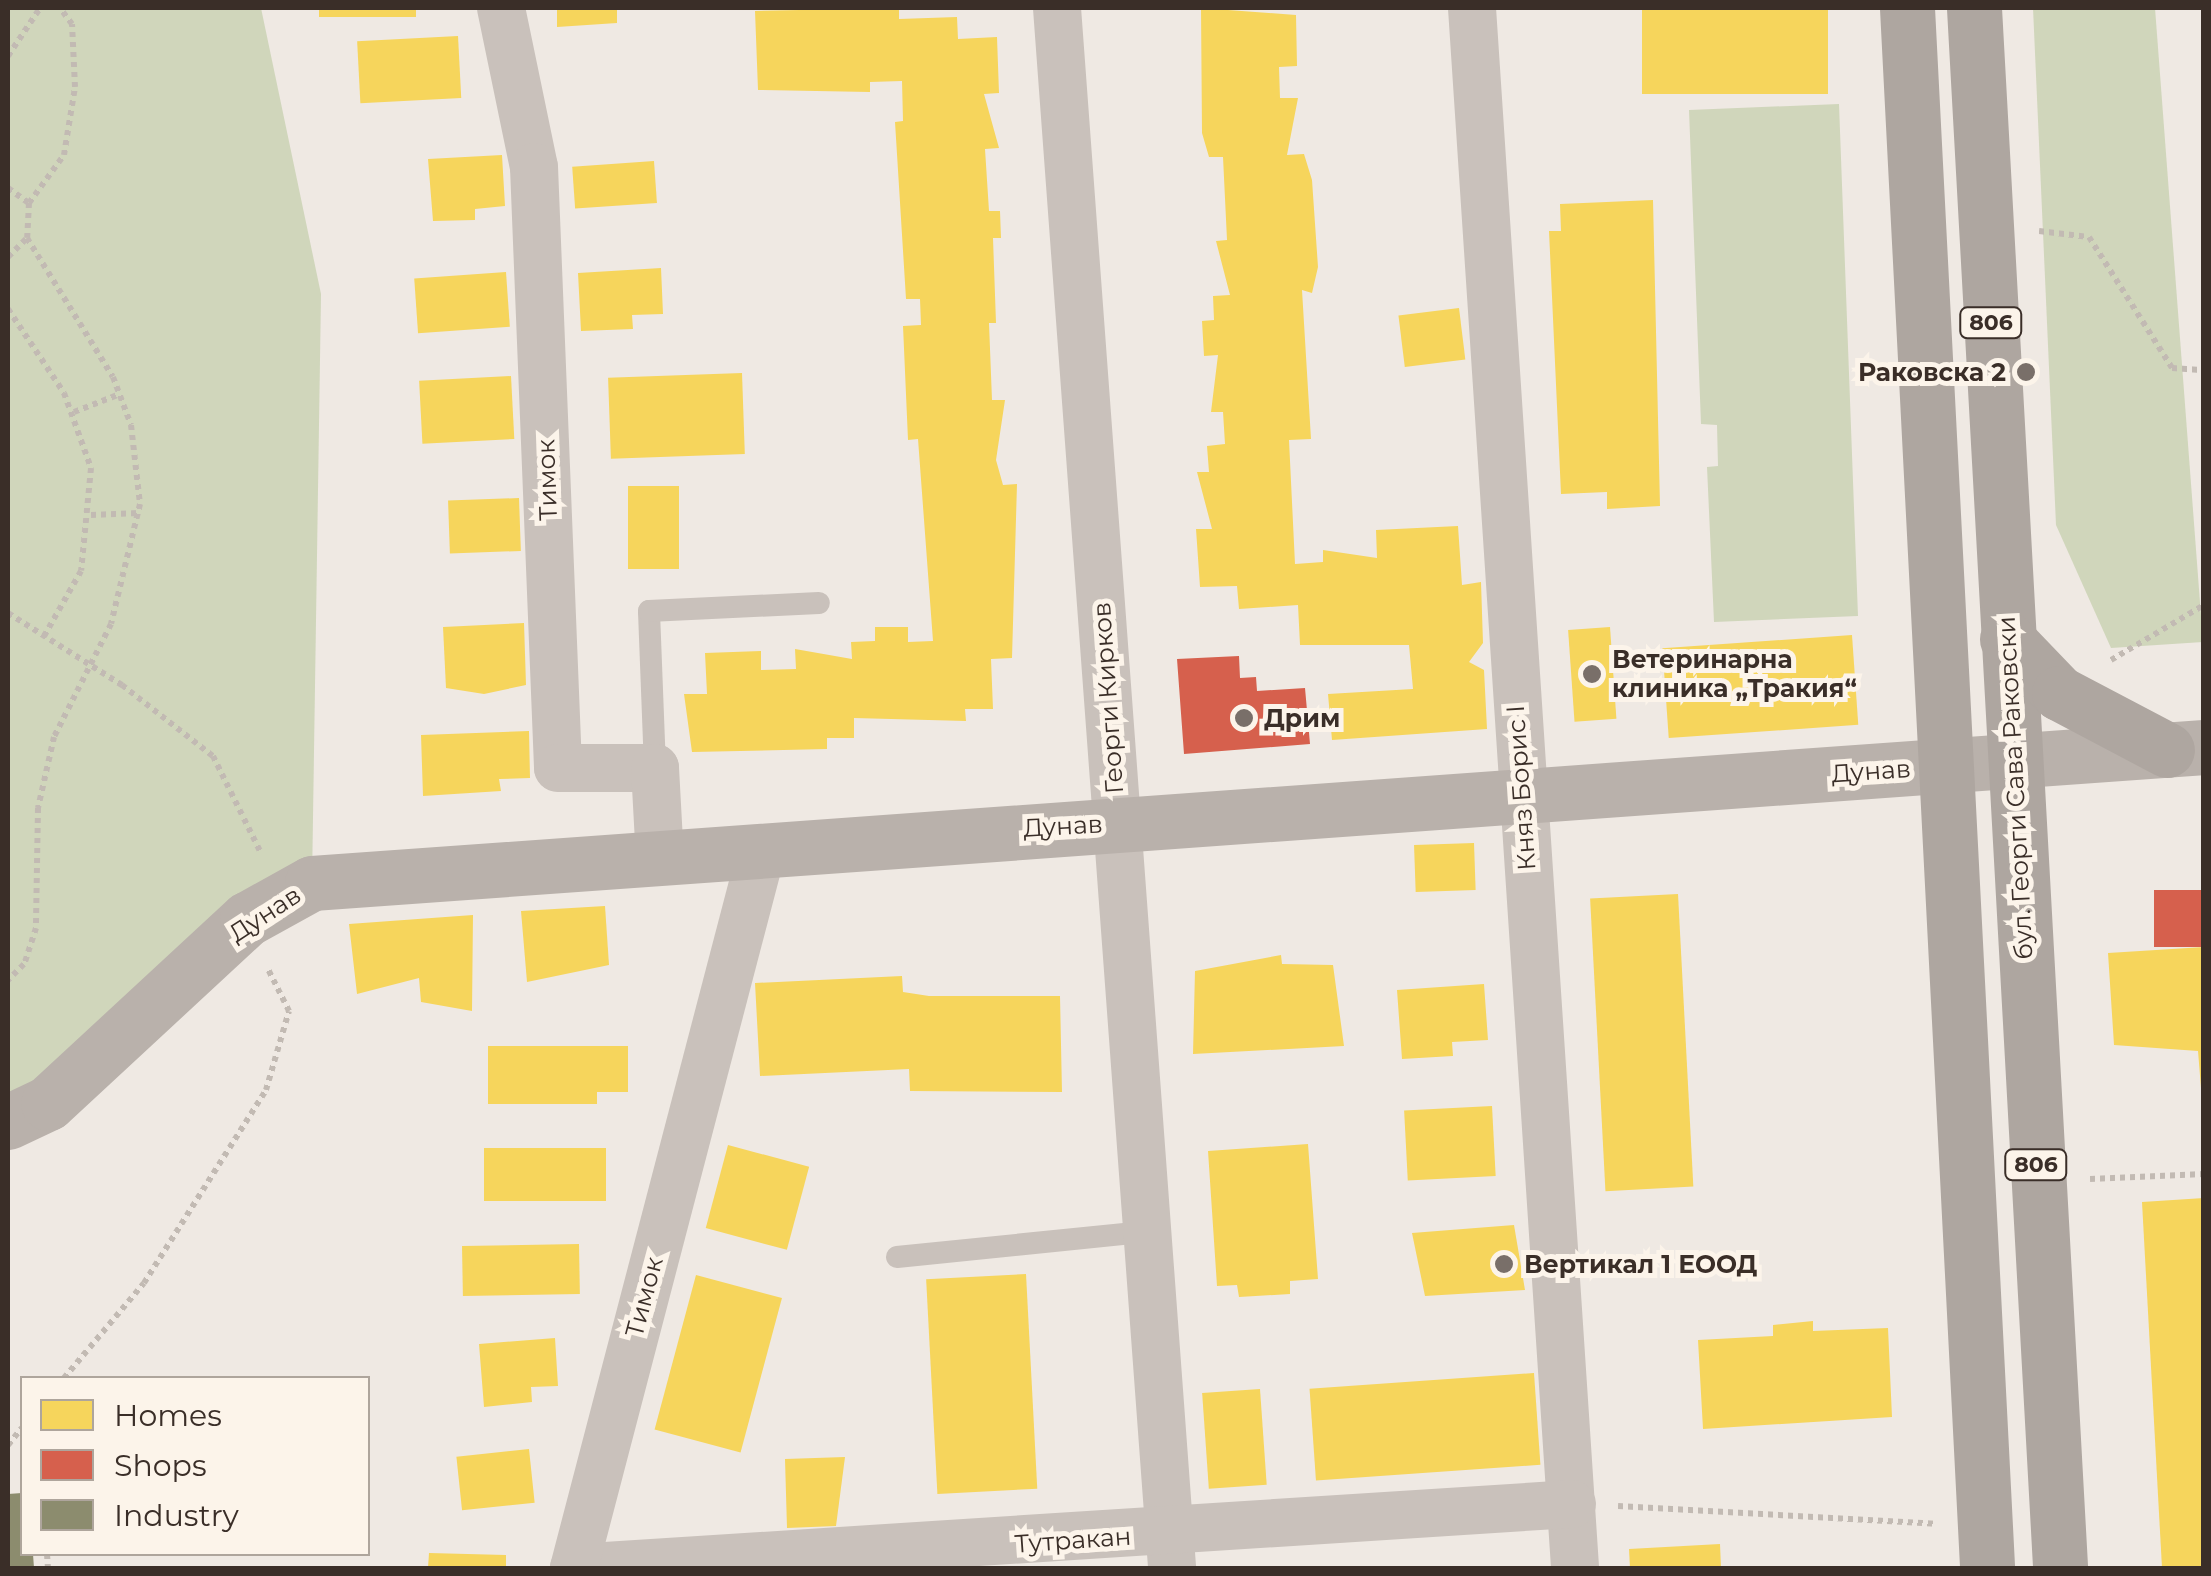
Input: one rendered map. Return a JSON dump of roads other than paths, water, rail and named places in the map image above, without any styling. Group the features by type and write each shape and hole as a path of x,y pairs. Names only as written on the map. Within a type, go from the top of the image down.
{"main road":[{"name":"806","path":"1908,8 1942,766 1988,1568"},
{"name":"бул. Георги Сава Раковски","path":"1974,8 2012,760 2060,1568"},
{"path":"2007,638 2059,693 2186,748"},
{"name":"Дунав","path":"8,1122 48,1103 246,919 312,884 2186,748"}],"street":[{"name":"Тимок","path":"500,8 534,167 558,768 655,768"},
{"name":"Георги Кирков","path":"1058,8 1118,823 1142,1232 1170,1551"},
{"name":"Княз Борис I","path":"1472,8 1576,1568"},
{"path":"655,768 660,860"},
{"name":"Тимок","path":"574,1568 761,853"},
{"name":"Тутракан","path":"574,1568 1170,1551 1572,1504"}],"lane":[{"path":"655,768 649,611 819,603"},
{"path":"897,1257 1142,1232"}],"place":[{"name":"Раковска 2","path":"2026,372"},
{"name":"Ветеринарна клиника „Тракия“","path":"1592,674"},
{"name":"Дрим","path":"1244,718"},
{"name":"Вертикал 1 ЕООД","path":"1504,1264"}]}
